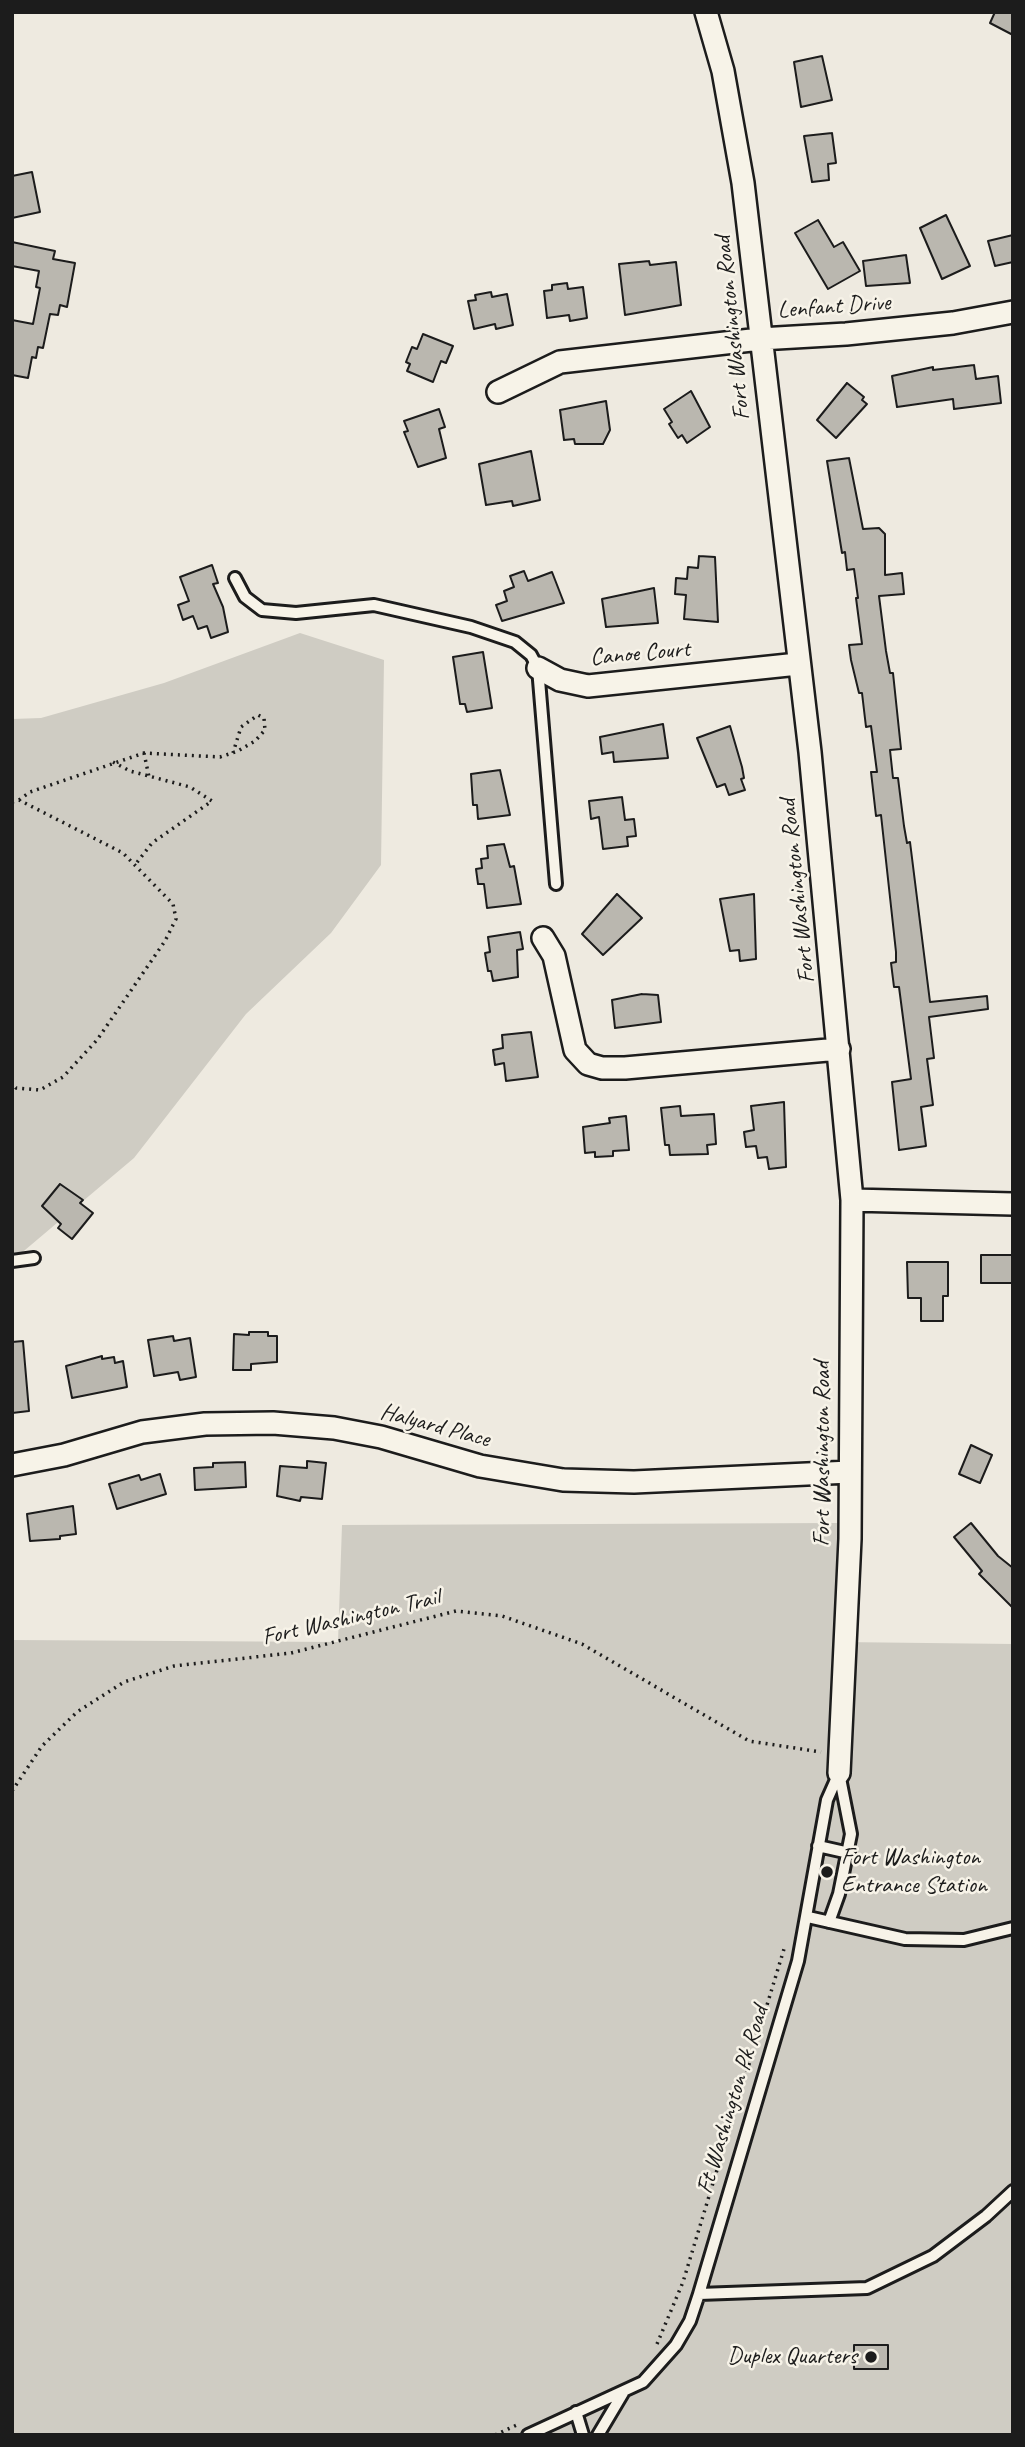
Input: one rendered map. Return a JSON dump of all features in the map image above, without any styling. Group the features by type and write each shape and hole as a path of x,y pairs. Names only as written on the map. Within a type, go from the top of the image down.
{"street":[{"name":"Fort Washington Road","path":"706,12 723,71 743,183 810,752 852,1200 850,1539 840,1764"},
{"name":"Lenfant Drive","path":"498,392 561,362 760,339 859,333 953,323 1013,312"},
{"name":"Canoe Court","path":"538,668 560,680 588,686 798,664"},
{"path":"543,938 554,956 575,1050 588,1064 625,1068 839,1049"},
{"path":"852,1200 1013,1204"},
{"name":"Halyard Place","path":"12,1465 64,1455 142,1432 205,1423 273,1423 346,1430 480,1465 563,1480 634,1482 850,1472"}],"lane":[{"path":"235,578 245,597 262,610 296,613 374,605 471,627 515,642 531,655 538,668 556,884"},
{"path":"12,1261 34,1258"},
{"name":"Fort Washington Road","path":"808,1917 807,1900 827,1800 840,1764"},
{"name":"Fort Washington Road","path":"829,1922 849,1853 851,1834 840,1764"},
{"path":"818,1846 849,1853"},
{"path":"808,1917 905,1939 964,1940 1013,1928"},
{"name":"Ft Washington Pk Road","path":"623,2393 643,2382 670,2354 685,2331 699,2294 808,1917"},
{"path":"699,2294 867,2288 933,2256 986,2216 1013,2191"},
{"path":"528,2435 623,2393"},
{"path":"598,2435 623,2393"},
{"path":"576,2412 583,2435"}],"path":[{"path":"12,802 30,792 144,753 220,757 233,753 255,741 265,730 264,718 258,715 242,727 233,753"},
{"path":"144,753 149,777"},
{"path":"113,762 149,777 190,787 212,801 152,843 135,865"},
{"path":"12,1083 16,1088 40,1090 63,1077 97,1040 165,941 176,919 173,904 122,853 19,800"},
{"name":"Fort Washington Trail","path":"12,1791 42,1746 77,1712 124,1682 174,1666 291,1653 456,1611 502,1616 582,1644 749,1741 840,1764"},
{"path":"656,2346 668,2324 683,2282 787,1940"},
{"path":"495,2435 527,2420"}],"shaded area":[{"path":"300,633 384,660 381,865 331,933 246,1014 134,1158 12,1261 12,719 41,718 164,683"},
{"path":"837,1523 840,1642 1013,1644 1013,2435 12,2435 12,1640 338,1642 342,1525"}],"building":[{"path":"995,12 1013,12 1013,35 990,23"},
{"path":"822,56 832,100 801,107 794,62"},
{"path":"832,133 836,163 828,164 829,180 812,182 804,136"},
{"path":"32,172 40,212 12,218 12,176"},
{"path":"946,215 970,266 942,279 920,228"},
{"path":"818,220 834,247 843,242 860,271 828,289 795,233"},
{"path":"1013,235 1013,262 995,266 988,241"},
{"path":"12,242 55,251 53,259 75,263 67,307 60,305 58,315 50,314 43,348 38,347 36,358 32,357 28,378 12,375 12,320 33,324 40,288 36,287 39,271 12,266"},
{"path":"906,255 910,283 866,286 863,261"},
{"path":"649,261 650,265 676,262 681,305 625,315 619,264"},
{"path":"567,283 568,289 583,287 587,318 570,321 569,315 547,318 544,291 552,290 552,285"},
{"path":"491,292 492,297 507,294 513,325 496,329 495,324 474,329 468,301 476,300 475,295"},
{"path":"423,334 453,346 446,363 441,361 433,382 407,371 410,364 406,362 412,347 417,349"},
{"path":"974,365 976,379 998,376 1001,403 954,409 953,399 897,407 892,376 933,367 933,370"},
{"path":"847,383 864,397 862,400 867,404 836,438 817,420"},
{"path":"691,391 710,427 687,443 682,435 678,438 664,409"},
{"path":"606,401 610,430 603,444 575,444 574,439 564,440 560,410"},
{"path":"439,409 445,427 439,429 446,458 418,467 404,432 408,431 404,421"},
{"path":"531,451 540,500 513,506 512,501 486,505 479,464"},
{"path":"849,458 863,529 879,528 885,534 885,575 902,573 904,594 879,596 890,673 893,673 901,749 890,750 893,778 898,778 907,843 910,842 930,1002 987,996 988,1009 929,1017 934,1058 927,1059 933,1105 921,1107 926,1146 899,1150 892,1082 911,1079 899,987 894,987 891,963 896,962 896,952 881,815 876,816 871,772 877,772 871,726 866,727 862,693 859,693 849,645 862,644 858,598 854,569 847,570 845,552 842,553 827,461"},
{"path":"699,556 715,557 718,622 684,619 686,595 675,594 676,578 687,579 688,567 698,568"},
{"path":"212,565 218,583 213,584 223,607 228,632 211,638 207,626 198,629 193,616 183,620 178,605 189,601 180,577"},
{"path":"524,571 528,581 552,572 564,603 502,621 496,605 507,601 504,591 514,587 510,576"},
{"path":"654,588 658,623 606,627 602,599"},
{"path":"483,652 492,708 467,712 465,704 460,704 453,657"},
{"path":"663,724 668,758 614,762 613,752 602,754 600,737"},
{"path":"730,726 742,767 744,778 741,779 745,790 729,795 725,784 717,787 697,738"},
{"path":"500,770 510,815 478,819 477,805 473,805 471,774"},
{"path":"622,797 625,820 634,819 636,836 627,837 628,846 603,849 599,817 591,819 589,801"},
{"path":"504,844 510,867 514,866 521,904 487,908 484,884 478,884 476,869 482,868 481,859 488,858 487,846"},
{"path":"617,894 642,918 603,955 582,934"},
{"path":"754,894 756,959 740,961 739,950 730,951 720,899"},
{"path":"520,932 523,949 517,950 518,977 493,981 485,953 490,952 488,937"},
{"path":"642,994 658,995 661,1022 615,1028 612,1000"},
{"path":"531,1032 538,1077 506,1081 504,1063 495,1065 493,1050 503,1048 502,1035"},
{"path":"784,1102 786,1167 769,1169 767,1157 758,1158 756,1146 746,1147 744,1132 754,1130 751,1106"},
{"path":"680,1106 681,1116 714,1114 716,1144 707,1145 708,1154 670,1155 669,1145 665,1145 661,1108"},
{"path":"626,1116 629,1150 613,1151 613,1156 595,1157 595,1152 585,1153 583,1127 610,1123 609,1118"},
{"path":"60,1184 83,1200 80,1203 93,1213 72,1239 58,1228 61,1224 42,1206"},
{"path":"981,1255 1013,1255 1013,1283 981,1283"},
{"path":"907,1262 948,1262 948,1296 943,1296 943,1321 921,1321 921,1298 908,1298"},
{"path":"249,1332 268,1332 268,1336 277,1336 277,1362 251,1364 251,1370 233,1370 234,1334 249,1335"},
{"path":"173,1336 174,1341 190,1338 196,1377 180,1380 178,1372 154,1376 148,1340"},
{"path":"23,1341 29,1411 12,1413 12,1342"},
{"path":"102,1356 102,1359 114,1357 115,1363 123,1361 127,1387 72,1398 66,1366"},
{"path":"971,1445 992,1455 980,1483 959,1474"},
{"path":"307,1461 326,1463 322,1499 301,1497 300,1501 277,1496 280,1466 307,1468"},
{"path":"245,1462 246,1487 195,1490 194,1468 213,1467 213,1463"},
{"path":"160,1474 166,1494 117,1509 109,1484 139,1475 141,1480"},
{"path":"73,1506 76,1534 60,1536 60,1539 30,1541 27,1514"},
{"path":"971,1523 998,1556 1013,1568 1013,1608 979,1574 982,1571 954,1537"},
{"name":"Duplex Quarters","path":"854,2345 888,2345 888,2369 854,2369"}],"place":[{"name":"Fort Washington Entrance Station","path":"827,1872"},
{"name":"Duplex Quarters","path":"871,2357"}]}
